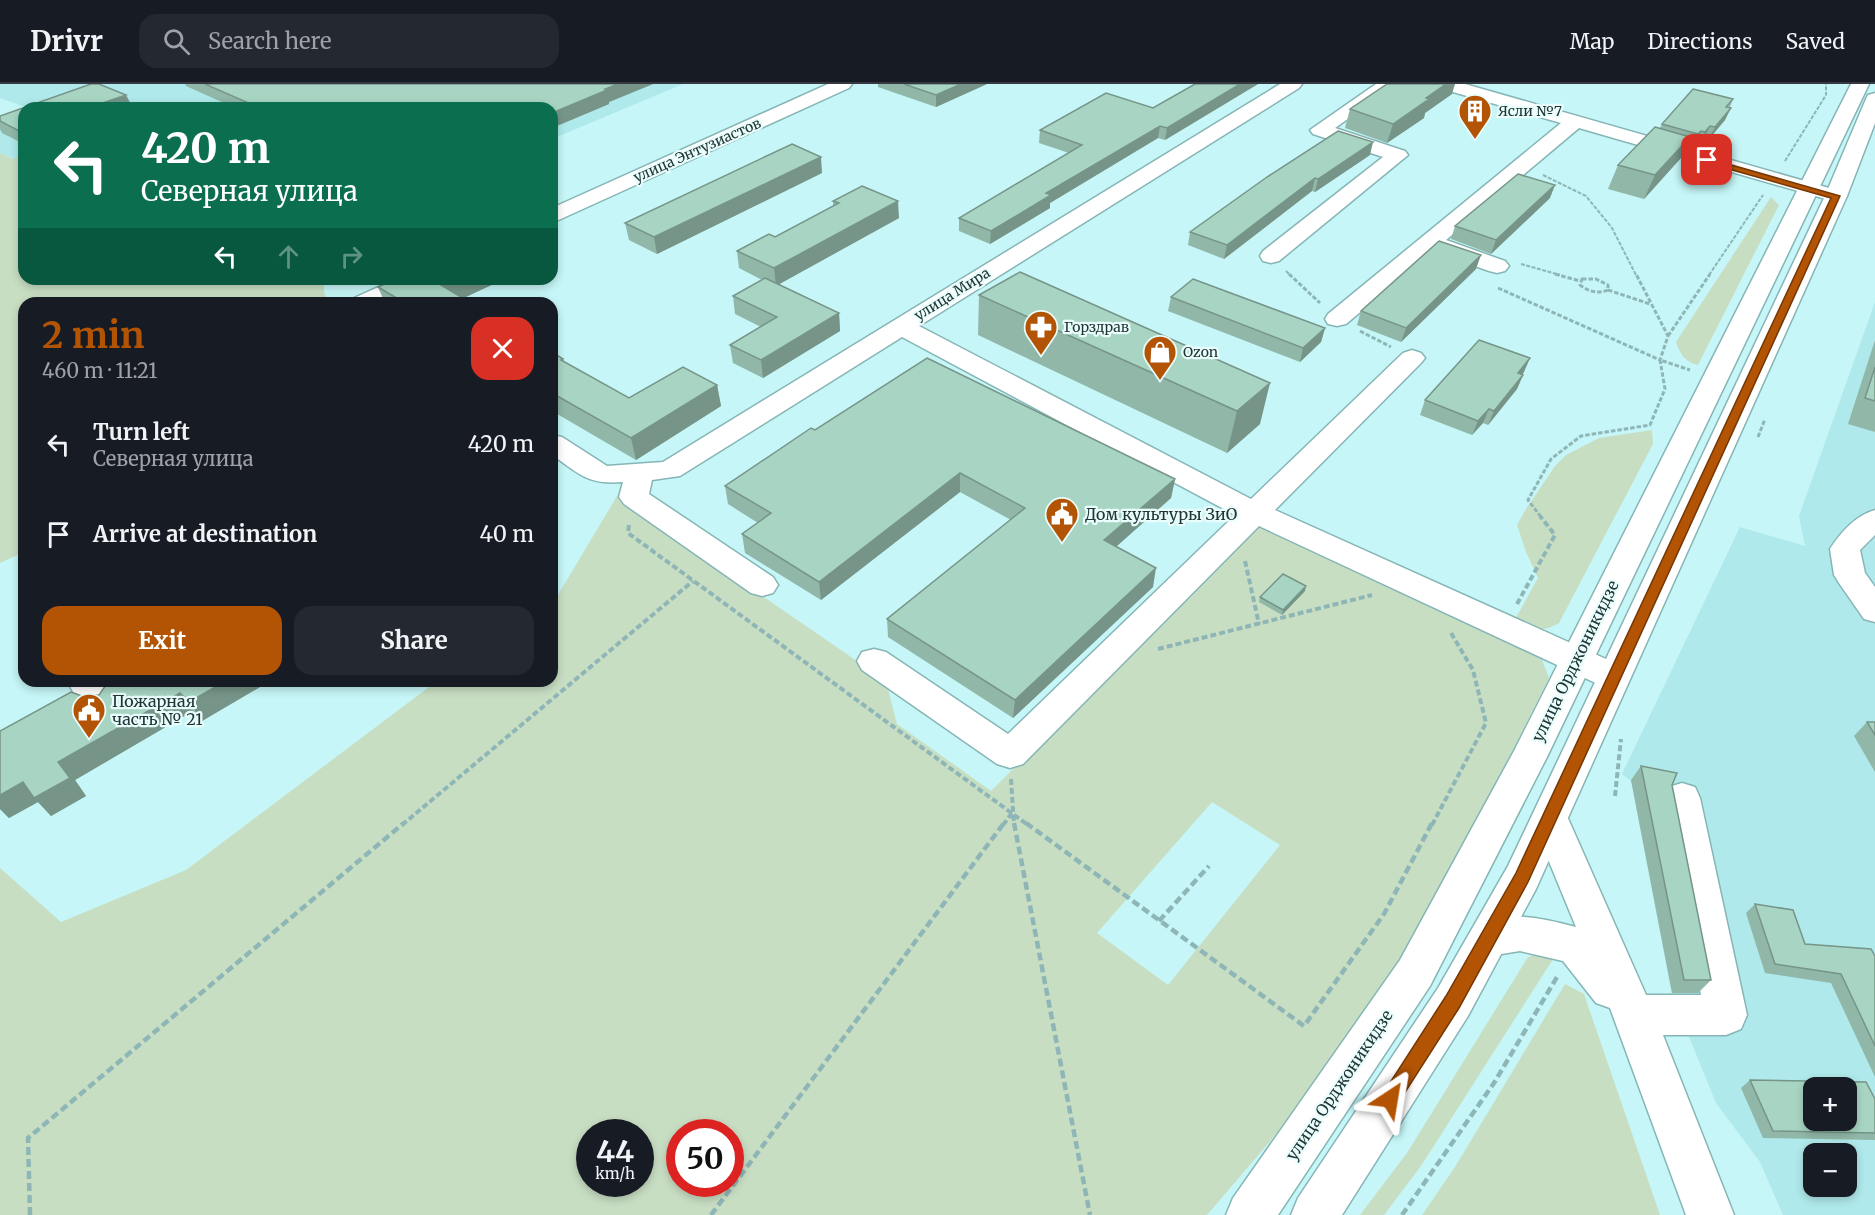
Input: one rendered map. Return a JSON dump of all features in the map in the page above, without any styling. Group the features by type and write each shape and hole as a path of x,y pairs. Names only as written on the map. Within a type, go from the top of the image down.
{"main road":[{"name":"улица Энтузиастов","path":"558,213 843,84"},
{"name":"улица Мира","path":"558,447 602,475 637,485 669,470 1293,84"},
{"path":"1270,256 1398,155 1320,130 1388,84"},
{"path":"1445,84 1822,192"},
{"name":"улица Орджоникидзе","path":"1315,1215 1453,1002 1522,877 1748,388 1860,84"},
{"name":"улица Орджоникидзе","path":"1250,1215 1415,974 1529,757 1714,378 1875,99"},
{"path":"1337,319 1575,122"},
{"path":"1430,242 1497,266"},
{"path":"375,297 402,285"},
{"path":"900,326 1245,519 1452,603 1614,677"},
{"path":"874,661 1010,754 1245,519 1412,358"},
{"path":"637,485 762,585"},
{"path":"1875,520 1858,533 1845,549 1850,575 1875,612"},
{"path":"1489,938 1520,933 1575,945 1634,1015 1726,1015 1682,798"},
{"path":"1550,818 1634,1015 1710,1215"}],"path":[{"path":"1516,605 1555,535 1528,500 1551,459 1581,436 1650,425 1665,389 1660,360 1668,336 1826,95 1826,84"},
{"path":"1524,165 1586,196 1612,228 1668,336"},
{"path":"1270,256 1337,319 1412,358"},
{"path":"1608,290 1608,285 1601,280 1591,278 1580,281 1520,264 1497,266 1486,283 1660,360 1714,378"},
{"path":"1580,281 1580,285 1590,291 1608,290 1652,304"},
{"path":"1748,388 1774,396 1753,447"},
{"path":"637,485 628,533 1304,1026 1384,914 1486,723 1473,670 1450,631 1452,603"},
{"path":"1245,519 1259,624"},
{"path":"30,1215 28,1138 693,581"},
{"path":"1157,650 1375,594 1365,589"},
{"path":"711,1215 1012,813"},
{"path":"1012,813 1090,1215"},
{"path":"1160,921 1209,866"},
{"path":"1402,1215 1494,1083 1559,973"}],"shaded area":[{"path":"0,84 683,84 558,136 558,102 18,102 18,104 0,98"},
{"path":"18,113 18,157 14,159 0,153 0,123"},
{"path":"1875,302 1875,1215 1783,1215 1760,1162 1716,1103 1672,995 1631,781 1622,774 1740,527 1805,546 1799,516"}],"green space":[{"path":"0,153 13,159 18,157 18,285 324,285 326,297 18,297 18,555 0,563"},
{"path":"1771,197 1779,205 1698,365 1686,360 1676,342"},
{"path":"1652,430 1653,444 1559,623 1536,630 1512,625 1538,578 1517,525 1555,466 1566,455 1599,438"},
{"path":"617,496 886,681 897,724 991,791 1261,520 1541,657 1549,678 1438,899 1371,1007 1283,1126 1207,1215 0,1215 0,868 61,922 186,870 429,687 558,687 558,595","holes":["1212,802 1280,845 1168,985 1097,933"]},
{"path":"1547,951 1555,956 1421,1166 1384,1215 1360,1215 1407,1153 1528,957"},
{"path":"1565,984 1584,994 1660,1215 1422,1215 1455,1167"}],"building":[{"path":"91,84 99,84 126,95 106,102 40,102"},
{"path":"205,84 618,84 558,110 558,102 246,102"},
{"path":"904,84 961,84 936,95"},
{"path":"1195,84 1240,84 1167,128 1160,126 1046,193 1051,195 991,231 959,218 1082,145 1040,130 1106,93 1153,108"},
{"path":"1387,84 1446,84 1393,124 1350,109"},
{"path":"1693,89 1733,99 1726,107 1731,108 1715,127 1710,126 1705,132 1701,131 1698,134 1662,124"},
{"path":"18,110 18,130 0,121 0,116"},
{"path":"1655,127 1690,137 1655,175 1618,165"},
{"path":"1338,131 1373,142 1318,179 1315,178 1227,245 1190,232 1267,177"},
{"path":"792,144 821,157 654,237 625,223"},
{"path":"1518,174 1555,185 1496,240 1455,226"},
{"path":"862,186 898,201 774,268 737,251 769,234 775,237 839,203 833,201"},
{"path":"1439,241 1481,255 1406,328 1361,311"},
{"path":"1020,272 1270,383 1237,411 979,295"},
{"path":"765,278 839,313 761,360 730,345 777,317 733,296"},
{"path":"1193,279 1325,328 1303,348 1171,297"},
{"path":"382,285 441,285 461,297 395,297 378,287"},
{"path":"1479,340 1530,358 1518,373 1523,375 1494,411 1489,409 1478,421 1425,400"},
{"path":"558,356 563,359 561,360 629,398 683,367 717,385 631,438 558,396"},
{"name":"Дом культуры ЗиО","path":"927,358 1175,479 1104,540 1156,568 1015,700 887,619 1025,508 960,473 819,582 742,534 771,513 725,486 811,428 815,430"},
{"path":"1875,367 1875,401 1865,398"},
{"path":"1283,574 1306,586 1283,610 1260,597"},
{"path":"105,687 215,687 189,702 180,693 58,762 70,778 34,798 23,782 0,795 0,731 71,692 82,696 99,695"},
{"path":"1867,722 1875,722 1875,735"},
{"path":"1641,766 1677,773 1672,785 1711,980 1684,980"},
{"path":"1755,904 1793,910 1805,944 1871,949 1875,956 1875,1046 1841,974 1775,964"},
{"path":"1750,1080 1803,1081 1803,1131 1857,1131 1857,1082 1866,1082 1875,1099 1875,1133 1773,1131"}],"place":[{"name":"Ясли №7","path":"1475,140"},
{"name":"Горздрав","path":"1041,356"},
{"name":"Ozon","path":"1160,381"},
{"name":"Дом культуры ЗиО","path":"1062,543"},
{"name":"Пожарная часть № 21","path":"89,739"}],"route":[{"path":"1390,1099 1453,1002 1522,877 1836,196 1707,160"}]}
